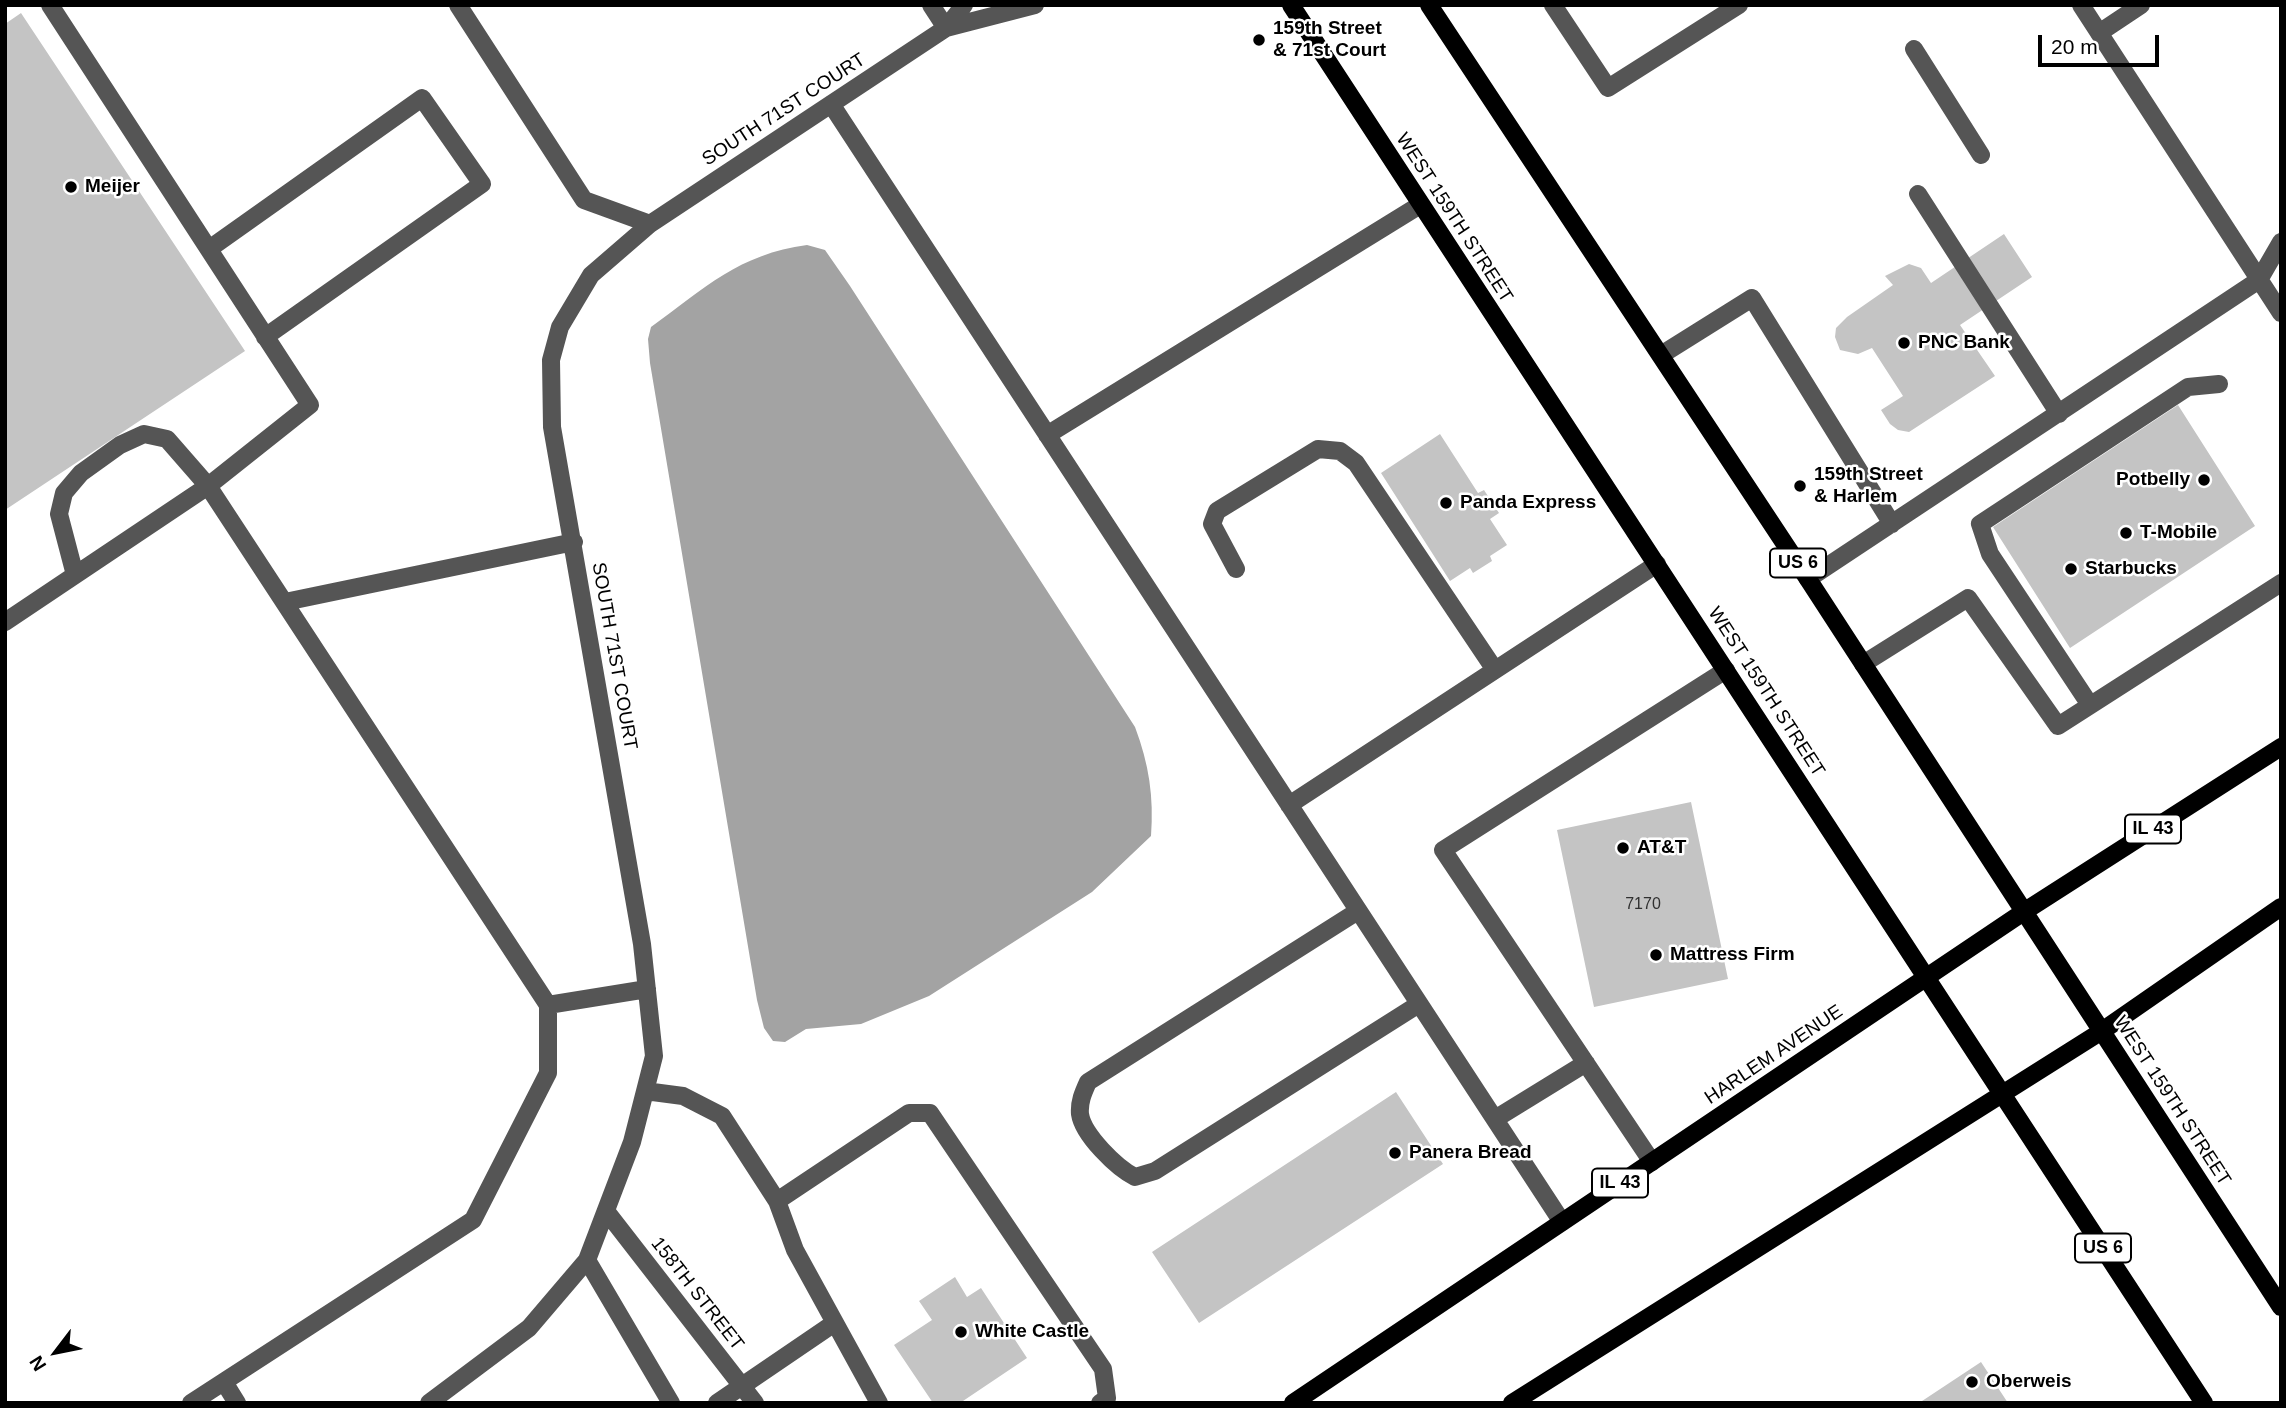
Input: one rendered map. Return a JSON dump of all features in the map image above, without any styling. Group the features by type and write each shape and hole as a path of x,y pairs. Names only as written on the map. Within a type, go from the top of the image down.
{"main road":[{"name":"WEST 159TH STREET","path":"1291,5 1928,976 2204,1403"},
{"name":"WEST 159TH STREET","path":"1429,5 1808,579 2281,1307"},
{"name":"HARLEM AVENUE","path":"1293,1403 2025,911 2281,747"},
{"path":"1512,1403 2102,1031 2281,907"}],"street":[{"path":"5,622 208,486 310,405 50,5"},
{"path":"458,5 584,200 650,224"},
{"path":"930,5 946,28"},
{"name":"SOUTH 71ST COURT","path":"429,1403 529,1328 587,1260 632,1142 654,1056 647,989 552,427 551,360 560,327 583,285 615,253 650,224 946,28 964,5"},
{"name":"SOUTH 71ST COURT","path":"946,28 1035,5"},
{"path":"1553,5 1608,88 1739,5"},
{"path":"2081,5 2281,313"},
{"path":"2099,33 2141,5"},
{"path":"1914,48 1981,155"},
{"path":"209,248 422,98 482,184 265,337"},
{"path":"831,104 1562,1222"},
{"path":"1918,194 2059,414"},
{"path":"1047,435 1420,205"},
{"path":"1808,579 2259,280 2281,242"},
{"path":"1661,355 1752,298 1892,524"},
{"path":"2090,705 1990,554 1980,524 2188,387 2219,384"},
{"path":"75,575 59,514 64,493 81,472 120,445 144,434 167,439 208,486 548,1005 548,1073 473,1220 191,1403"},
{"path":"1236,569 1212,524 1217,511 1318,449 1340,451 1356,463 1495,670"},
{"path":"285,602 573,542"},
{"path":"1289,805 1657,564"},
{"path":"1863,664 1968,598 2057,726 2281,583"},
{"path":"1652,1162 1443,850 1726,670"},
{"path":"1358,911 1088,1082 1080,1100 1080,1118 1116,1168 1135,1177 1155,1171 1419,1004"},
{"path":"548,1005 647,989"},
{"path":"1495,1119 1586,1063"},
{"path":"645,1091 683,1096 722,1116 777,1200 795,1250 833,1324 879,1403"},
{"path":"777,1200 909,1113 930,1113 1103,1369 1107,1398 1100,1403"},
{"name":"158TH STREET","path":"606,1211 755,1403"},
{"path":"587,1260 671,1403"},
{"path":"717,1403 833,1324"},
{"path":"224,1382 237,1403"}],"shaded area":[{"path":"807,245 825,250 850,286 1135,727 1149,781 1152,822 1151,836 1092,892 929,996 861,1024 806,1029 785,1042 773,1041 764,1028 757,1000 648,339 651,327 724,275 762,256"}],"building":[{"name":"Meijer","path":"21,13 245,351 5,510 5,24"},
{"name":"PNC Bank","path":"2004,234 2032,277 1960,325 1995,376 1909,432 1898,430 1890,424 1881,410 1903,396 1872,348 1858,354 1840,350 1835,337 1836,328 1847,317 1893,285 1885,276 1909,264 1921,268 1931,283"},
{"path":"2178,405 2255,526 2070,648 1993,527"},
{"name":"Panda Express","path":"1440,434 1478,493 1484,490 1499,513 1490,519 1507,545 1490,556 1492,561 1473,573 1470,568 1450,581 1381,473"},
{"path":"1691,802 1728,979 1594,1007 1557,830"},
{"path":"1396,1092 1443,1164 1199,1323 1152,1252"},
{"name":"White Castle","path":"955,1277 967,1297 981,1288 1027,1358 960,1403 933,1403 894,1345 932,1320 919,1301"},
{"name":"Oberweis","path":"1981,1362 2008,1403 1919,1403"}],"place":[{"name":"159th Street & 71st Court","path":"1259,40"},
{"name":"Meijer","path":"71,187"},
{"name":"PNC Bank","path":"1904,343"},
{"name":"Potbelly","path":"2204,480"},
{"name":"159th Street & Harlem","path":"1800,486"},
{"name":"Panda Express","path":"1446,503"},
{"name":"T-Mobile","path":"2126,533"},
{"name":"Starbucks","path":"2071,569"},
{"name":"AT&T","path":"1623,848"},
{"name":"Mattress Firm","path":"1656,955"},
{"name":"Panera Bread","path":"1395,1153"},
{"name":"White Castle","path":"961,1332"},
{"name":"Oberweis","path":"1972,1382"}]}
